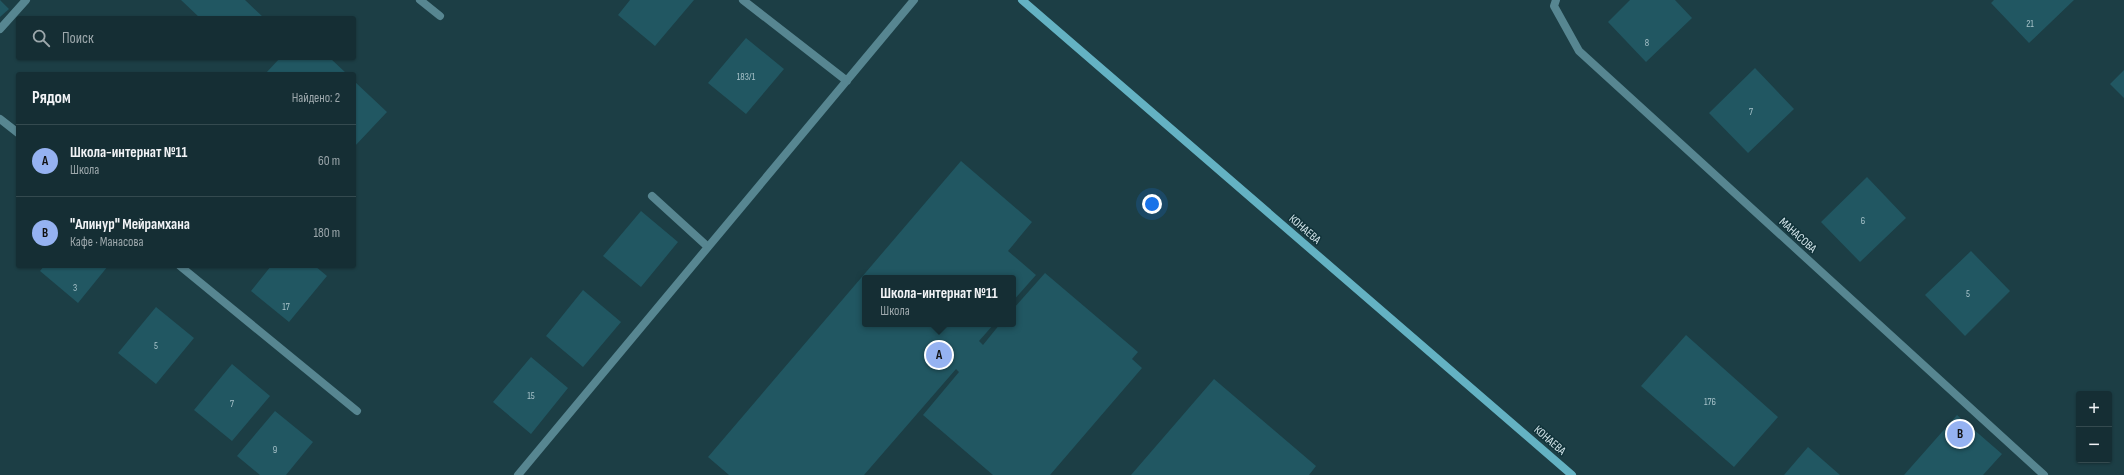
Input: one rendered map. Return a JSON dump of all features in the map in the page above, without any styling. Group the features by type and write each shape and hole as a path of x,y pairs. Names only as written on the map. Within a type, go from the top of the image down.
{"main road":[{"name":"КОНАЕВА","path":"1022,0 1572,475"}],"street":[{"path":"0,29 26,0"},
{"path":"420,0 440,16"},
{"path":"743,0 847,81"},
{"path":"518,475 914,0"},
{"name":"МАНАСОВА","path":"1556,0 1554,6 1579,51 2044,475"},
{"path":"0,119 16,131"},
{"path":"652,196 708,247"},
{"path":"182,268 357,411"}],"building":[{"path":"0,0 9,9 0,17"},
{"path":"181,0 245,0 262,16 198,16"},
{"path":"630,0 694,0 655,46 618,15"},
{"path":"1630,0 1675,0 1692,18 1646,62 1608,22"},
{"path":"1994,0 2074,0 2029,43 1991,3"},
{"path":"746,38 784,69 746,114 708,83"},
{"path":"278,60 332,60 345,72 267,72"},
{"path":"1755,68 1794,109 1748,153 1709,113"},
{"path":"2124,70 2124,98 2110,84"},
{"path":"356,83 387,112 356,145"},
{"path":"961,161 1032,222 1008,251 1036,275 1016,298 1016,275 864,275"},
{"path":"1867,177 1906,218 1860,262 1821,222"},
{"path":"641,211 678,242 641,287 603,256"},
{"path":"1971,251 2010,291 1965,336 1925,295"},
{"path":"42,268 106,268 78,303 40,271"},
{"path":"269,268 317,268 327,276 289,322 251,291"},
{"path":"1045,273 1138,352 1132,359 1142,368 1050,475 993,475 923,415 959,372 956,369 864,475 729,475 708,457 862,277 862,327 991,327 979,341 983,345 998,327 1016,327 1016,306"},
{"path":"583,290 621,322 583,367 546,336"},
{"path":"156,307 194,338 156,384 118,353"},
{"path":"1686,335 1778,417 1734,467 1641,386"},
{"path":"531,357 568,388 531,434 493,402"},
{"path":"232,364 270,396 232,441 194,410"},
{"path":"1214,379 1316,466 1309,475 1131,475"},
{"path":"275,411 313,442 286,475 260,475 237,456"},
{"path":"1957,415 2002,454 1983,475 1904,475"},
{"path":"1808,447 1840,475 1784,475"}],"place":[{"name":"Школа-интернат №11","path":"939,355"},
{"name":"\"Алинур\" Мейрамхана","path":"1960,434"}]}
